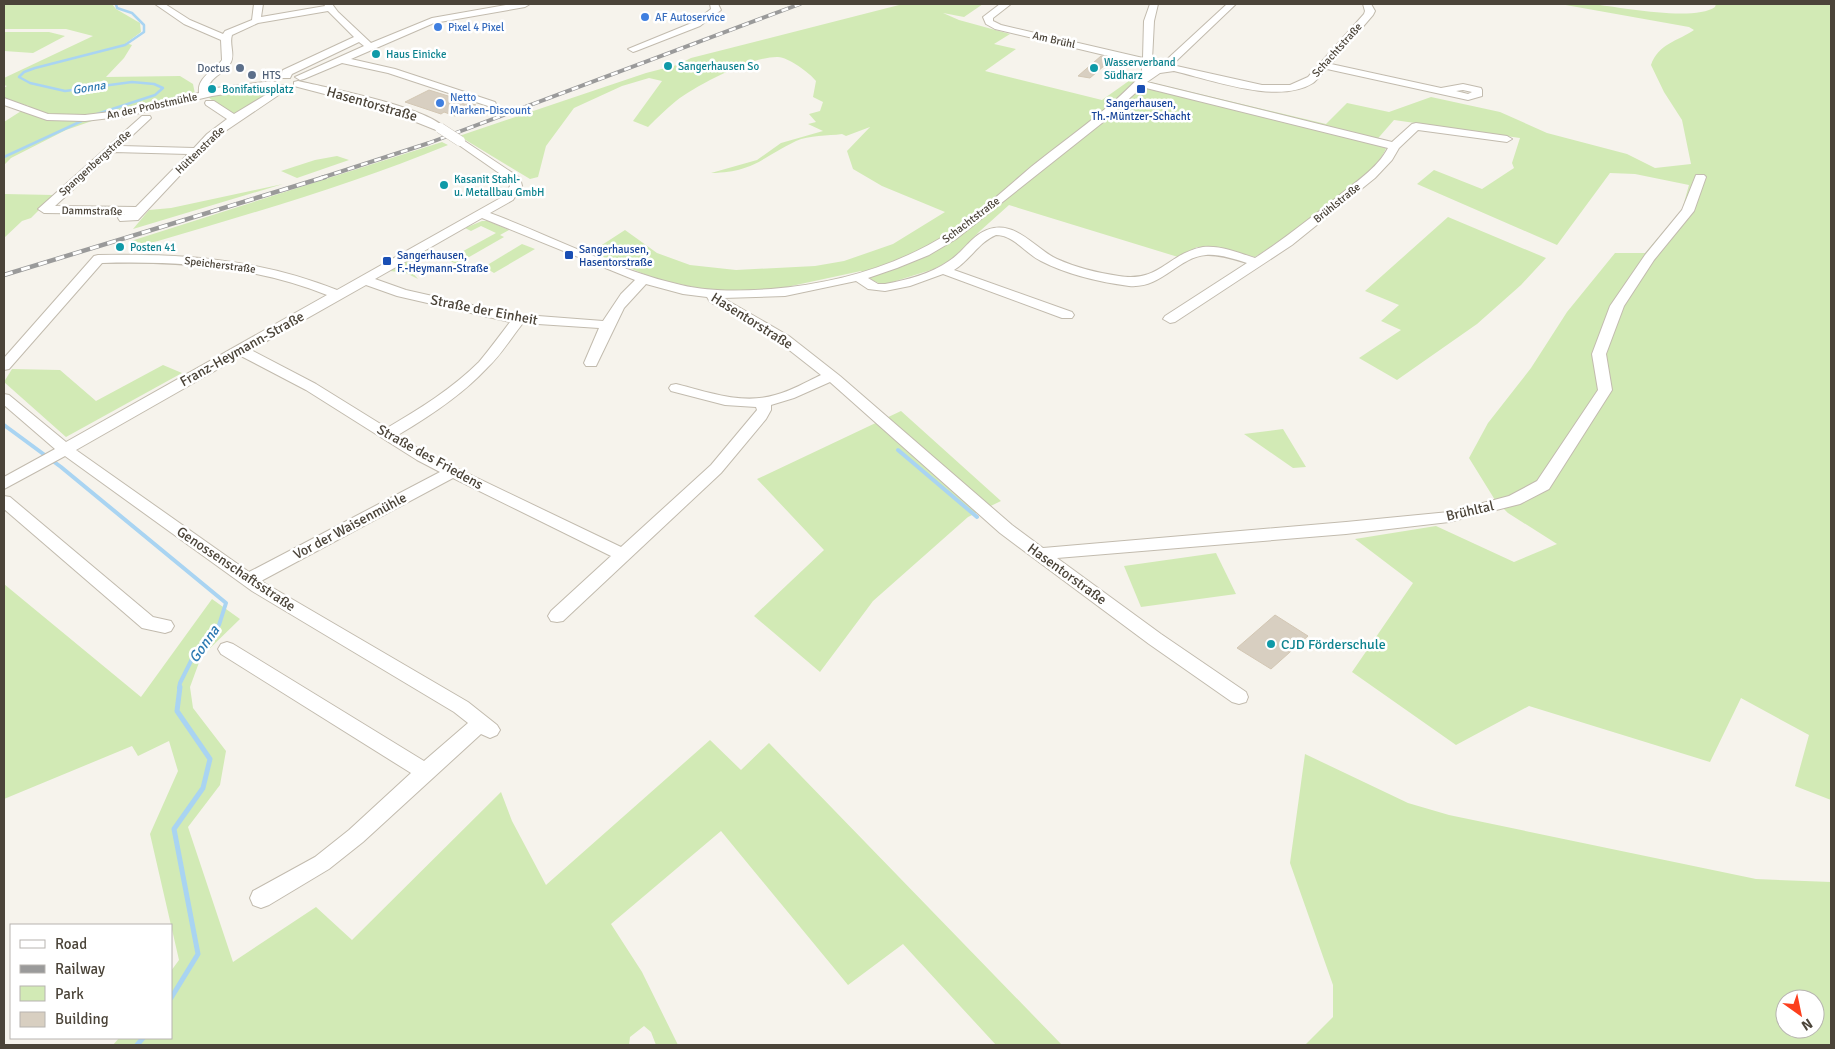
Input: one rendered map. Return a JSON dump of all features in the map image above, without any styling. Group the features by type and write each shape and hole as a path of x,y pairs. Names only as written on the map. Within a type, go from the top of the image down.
{"street":[{"path":"159,4 187,22 225,38"},
{"path":"256,21 258,4"},
{"path":"472,4 482,11"},
{"name":"Hüttenstraße","path":"124,218 134,217 196,151 277,86 299,81 372,45 432,21 526,4"},
{"path":"633,49 700,22 716,10 714,4"},
{"name":"Am Brühl","path":"1006,4 988,17 989,22 996,26 1147,62"},
{"path":"1154,4 1149,20 1144,80 1394,146"},
{"name":"Schachtstraße","path":"710,293 792,290 859,277 907,260 951,236 1090,126 1144,80 1158,70 1170,67 1232,4"},
{"name":"Schachtstraße","path":"1147,62 1255,87 1281,90 1304,84 1312,79 1368,15 1370,11 1367,4"},
{"path":"432,21 454,5"},
{"path":"234,119 207,99 202,86 204,82 225,64 228,58 225,38 228,33 256,21 329,6 359,38 372,45"},
{"path":"286,76 287,72 359,38"},
{"path":"343,60 391,71 491,104"},
{"path":"1324,65 1440,91"},
{"name":"Hüttenstraße","path":"277,86 276,80 286,76 299,81"},
{"name":"Hasentorstraße","path":"299,81 424,119 508,173 516,182 515,189 509,198 481,214"},
{"name":"An der Probstmühle","path":"4,102 47,117 84,118 101,117 277,86"},
{"path":"4,113 16,106"},
{"name":"Spangenbergstraße","path":"44,210 146,118"},
{"name":"Brühlstraße","path":"1170,319 1288,242 1371,176 1388,158 1394,146 1416,126 1507,139"},
{"path":"110,149 196,151"},
{"name":"Brühltal","path":"1038,554 1346,528 1449,517 1514,500 1543,485 1605,390 1599,354 1617,306 1649,258 1688,211 1700,177"},
{"name":"Dammstraße","path":"44,210 140,211"},
{"name":"Hasentorstraße","path":"481,214 644,279 683,290 710,293 781,336 831,376 995,520 1038,554 1239,697"},
{"name":"Franz-Heymann-Straße","path":"4,484 481,214"},
{"path":"859,277 872,286 880,288 943,270 960,260 988,234 1000,231 1008,233 1044,258 1081,271 1134,283 1144,282 1191,254 1205,251 1256,262"},
{"name":"Speicherstraße","path":"4,366 98,260 162,258 244,267 306,282 338,295"},
{"path":"943,270 1067,315"},
{"path":"591,363 606,325 616,307 644,279"},
{"name":"Straße der Einheit","path":"365,280 402,293 519,319 606,325"},
{"path":"387,435 434,405 478,370 502,344 519,319"},
{"name":"Straße des Friedens","path":"241,350 311,387 387,435 452,472 623,555"},
{"path":"676,388 743,403 763,403 786,396 831,376"},
{"name":"Genossenschaftsstraße","path":"4,398 56,454 248,580 461,707 486,727 472,729 356,836 322,863 261,898"},
{"path":"557,616 716,470 761,416 764,410 763,403"},
{"name":"Vor der Waisenmühle","path":"248,580 452,472"},
{"path":"4,501 148,624 165,626"},
{"path":"227,649 425,772"}],"green space":[{"path":"4,4 112,4 116,9 140,23 141,32 126,43 132,45 124,58 106,77 180,76 193,84 195,94 112,114 66,130 11,158 4,165 4,122 29,106 4,99 4,88 7,86 4,85 4,78 93,36 66,29 4,29"},
{"path":"903,4 983,4 964,17 943,13 959,20 1010,34 994,44 1016,49 985,71 1102,100 1133,78 1326,124 1347,103 1389,112 1431,97 1500,112 1547,133 1627,154 1655,168 1691,164 1682,120 1664,92 1651,65 1658,52 1694,30 1689,27 1560,4 1592,4 1656,12 1691,13 1705,11 1715,7 1716,4 1831,4 1831,800 1795,786 1809,735 1741,698 1710,762 1529,706 1456,745 1352,672 1413,583 1355,539 1436,526 1514,562 1557,544 1508,513 1495,500 1469,458 1488,423 1531,368 1567,312 1615,253 1645,253 1682,210 1689,185 1635,174 1610,173 1557,245 1417,184 1434,170 1482,189 1514,168 1512,163 1520,138 1394,120 1373,144 1386,148 1379,160 1366,174 1328,206 1255,257 1197,247 1178,257 1009,205 951,260 934,269 883,285 872,280 861,271 782,288 744,291 703,289 656,279 591,252 625,230 657,253 690,265 736,270 815,266 844,261 893,244 945,212 882,186 853,169 847,151 870,127 846,136 842,134 801,139 748,167 711,173 757,160 781,143 823,131 808,124 816,122 809,114 820,111 823,102 813,97 816,81 793,62 778,57 754,61 740,66 685,94 648,127 633,121 662,81 649,78 622,86 574,108 546,146 538,177 530,179 459,136 646,73 677,65 691,58"},
{"path":"4,32 49,32 65,36 33,53 4,51"},
{"path":"265,88 271,91 238,113 230,114 208,97"},
{"path":"442,142 448,145 304,197 158,241 136,246 131,241"},
{"path":"337,156 349,160 297,178 281,171 315,160"},
{"path":"283,184 133,229 149,210 171,208"},
{"path":"4,194 54,195 31,218 22,221 4,238"},
{"path":"1448,217 1546,258 1521,285 1477,324 1397,380 1359,358 1401,330 1381,321 1399,305 1365,291"},
{"path":"482,221 488,221 509,230 500,235 504,237 457,264 447,260 496,233 481,226 471,231 465,228"},
{"path":"522,244 535,249 494,273 484,267"},
{"path":"427,250 432,252 408,268 418,279 406,273 390,271"},
{"path":"163,365 182,373 66,437 4,382 12,369 60,370 96,401"},
{"path":"901,411 1001,501 968,517 873,601 820,672 754,616 824,550 757,479"},
{"path":"1283,429 1306,467 1293,468 1244,434"},
{"path":"1216,553 1236,594 1141,607 1124,566"},
{"path":"4,584 141,697 212,599 240,619 201,657 190,687 193,708 226,751 220,785 188,827 233,962 316,907 352,940 501,792 512,821 546,885 710,740 741,770 769,743 1062,1045 996,1045 903,944 848,985 721,831 611,924 642,972 678,1045 656,1045 651,1032 644,1026 630,1037 629,1045 113,1045 118,1039 172,1039 172,970 179,960 150,834 178,771 169,741 138,756 132,746 4,799"},
{"path":"1305,754 1408,803 1449,815 1756,879 1831,882 1831,1045 1305,1045 1333,1017 1333,985 1290,863"}],"building":[{"name":"Wasserverband Südharz","path":"1101,56 1112,59 1090,78 1078,76"},
{"name":"Netto Marken-Discount","path":"429,90 476,105 455,116 444,112 441,114 405,102"},
{"name":"CJD Förderschule","path":"1275,615 1308,636 1271,669 1237,648"}],"waterway":[{"name":"Gonna","path":"94,115 155,95 163,88 154,84 132,82 65,91 30,83 19,77 24,72 35,68 125,45 144,32 144,25 132,13 117,8 116,4"},
{"name":"Gonna","path":"4,157 86,119"},
{"name":"Gonna","path":"4,425 61,467 226,603 219,625 197,649 179,688"},
{"path":"898,450 977,517"},
{"name":"Gonna","path":"172,996 198,954 174,829 203,788 210,759 177,711 180,687"},
{"name":"Gonna","path":"137,1045 142,1039"}],"railway":[{"path":"321,178 429,143 800,4"},
{"path":"4,275 325,177"}],"place":[{"name":"AF Autoservice","path":"645,17"},
{"name":"Pixel 4 Pixel","path":"438,27"},
{"name":"Haus Einicke","path":"376,54"},
{"name":"Sangerhausen So","path":"668,66"},
{"name":"Doctus","path":"240,68"},
{"name":"Wasserverband Südharz","path":"1094,68"},
{"name":"HTS","path":"252,75"},
{"name":"Bonifatiusplatz","path":"212,89"},
{"name":"Sangerhausen, Th.-Müntzer-Schacht","path":"1141,89"},
{"name":"Netto Marken-Discount","path":"440,103"},
{"name":"Kasanit Stahl- u. Metallbau GmbH","path":"444,185"},
{"name":"Posten 41","path":"120,247"},
{"name":"Sangerhausen, Hasentorstraße","path":"569,255"},
{"name":"Sangerhausen, F.-Heymann-Straße","path":"387,261"},
{"name":"CJD Förderschule","path":"1271,644"}]}
